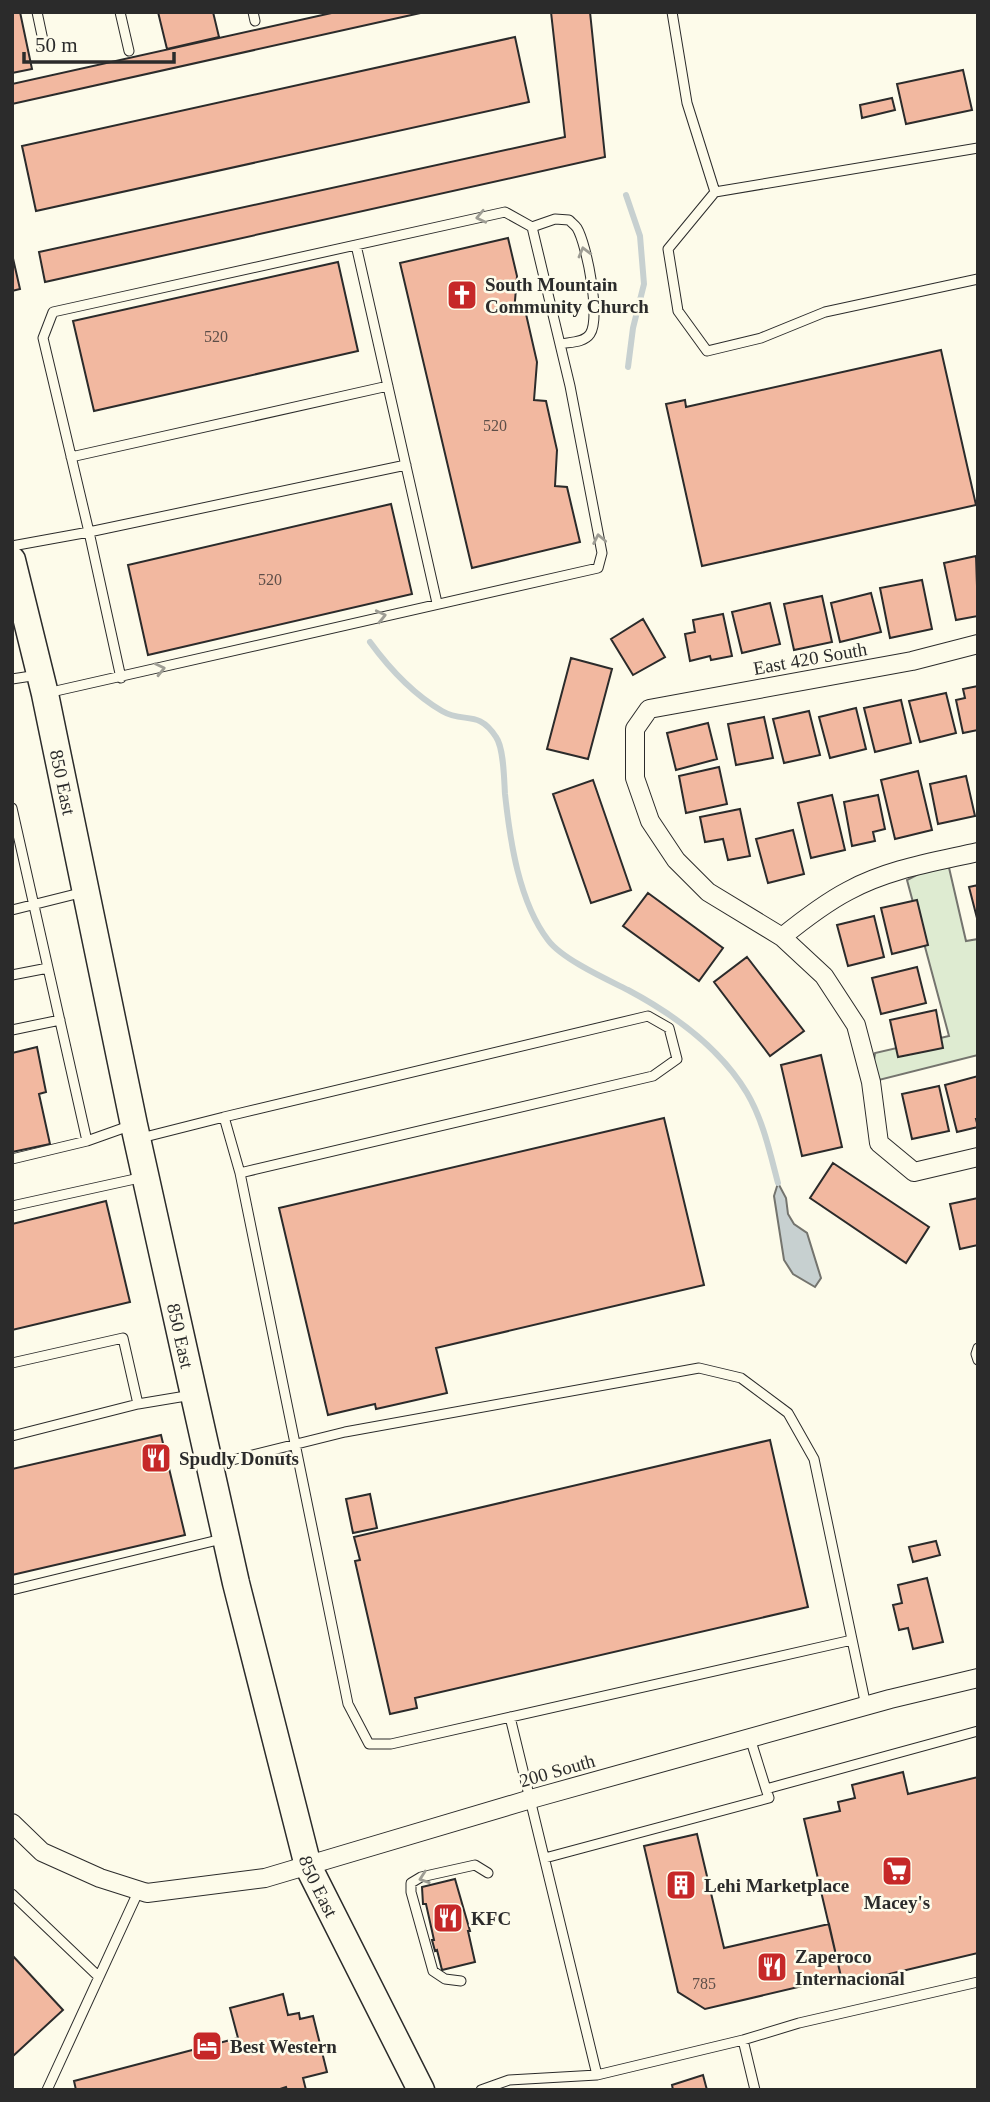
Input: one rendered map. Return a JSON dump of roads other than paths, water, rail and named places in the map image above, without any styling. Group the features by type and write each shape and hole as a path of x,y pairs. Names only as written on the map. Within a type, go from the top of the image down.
{"main road":[{"name":"850 East","path":"12,560 42,684 194,1395 308,1866 420,2090"}],"street":[{"name":"East 420 South","path":"782,937 708,892 676,860 650,821 635,778 635,729 649,709 912,661 978,644"},
{"path":"978,852 897,871 849,890 782,937 824,976 856,1025 871,1082 879,1143 914,1172 978,1157"},
{"name":"200 South","path":"143,1892 265,1878 531,1799 866,1706 978,1678"},
{"path":"12,1823 42,1852 100,1878 143,1892"}],"lane":[{"path":"37,12 44,45"},
{"path":"120,12 129,51"},
{"path":"672,12 687,103 715,191"},
{"path":"978,148 715,191 668,249 678,312 706,351 761,338 825,312 978,279"},
{"path":"12,679 42,684 121,678 598,568 602,553 560,344 532,227 505,212 53,312 43,338 121,678"},
{"path":"532,227 555,219 569,220 577,228 586,254 596,316 591,332 581,340 560,344"},
{"path":"356,245 437,603"},
{"path":"71,457 388,386"},
{"path":"12,546 406,465"},
{"path":"12,808 86,1140"},
{"path":"12,910 86,892"},
{"path":"12,975 48,968"},
{"path":"12,1159 86,1140 224,1117 648,1016 669,1028 677,1059 653,1076 240,1173"},
{"path":"12,1030 60,1020"},
{"path":"224,1117 240,1173 348,1704 369,1745 391,1744 852,1640"},
{"path":"12,1206 146,1177"},
{"path":"12,1363 123,1338 138,1404"},
{"path":"978,1348 978,1360"},
{"path":"211,1466 345,1432 699,1368 741,1378 788,1413 814,1459 866,1706"},
{"path":"12,1436 138,1404 194,1395"},
{"path":"12,1590 227,1538"},
{"path":"510,1717 597,2075"},
{"path":"766,1788 978,1731"},
{"path":"545,1858 769,1798 750,1738"},
{"path":"461,1981 445,1979 433,1971 410,1888 415,1879 475,1866 488,1873"},
{"path":"47,2090 99,1977 143,1892"},
{"path":"12,1894 99,1977"},
{"path":"481,2090 509,2080 597,2075 743,2040 799,2023 978,1982"},
{"path":"743,2040 755,2090"}],"waterway":[{"path":"626,195 640,236 644,284 633,328 628,367"},
{"path":"370,642 393,671 421,697 450,715 483,723 496,737 502,756 513,851 523,889 538,925 548,940 563,954 662,1010 694,1034 723,1061 747,1093 757,1114 778,1183"}],"place":[{"name":"South Mountain Community Church","path":"462,295"},
{"name":"Spudly Donuts","path":"156,1458"},
{"name":"Macey's","path":"897,1871"},
{"name":"Lehi Marketplace","path":"681,1885"},
{"name":"KFC","path":"448,1918"},
{"name":"Zaperoco Internacional","path":"772,1967"},
{"name":"Best Western","path":"207,2046"}]}
